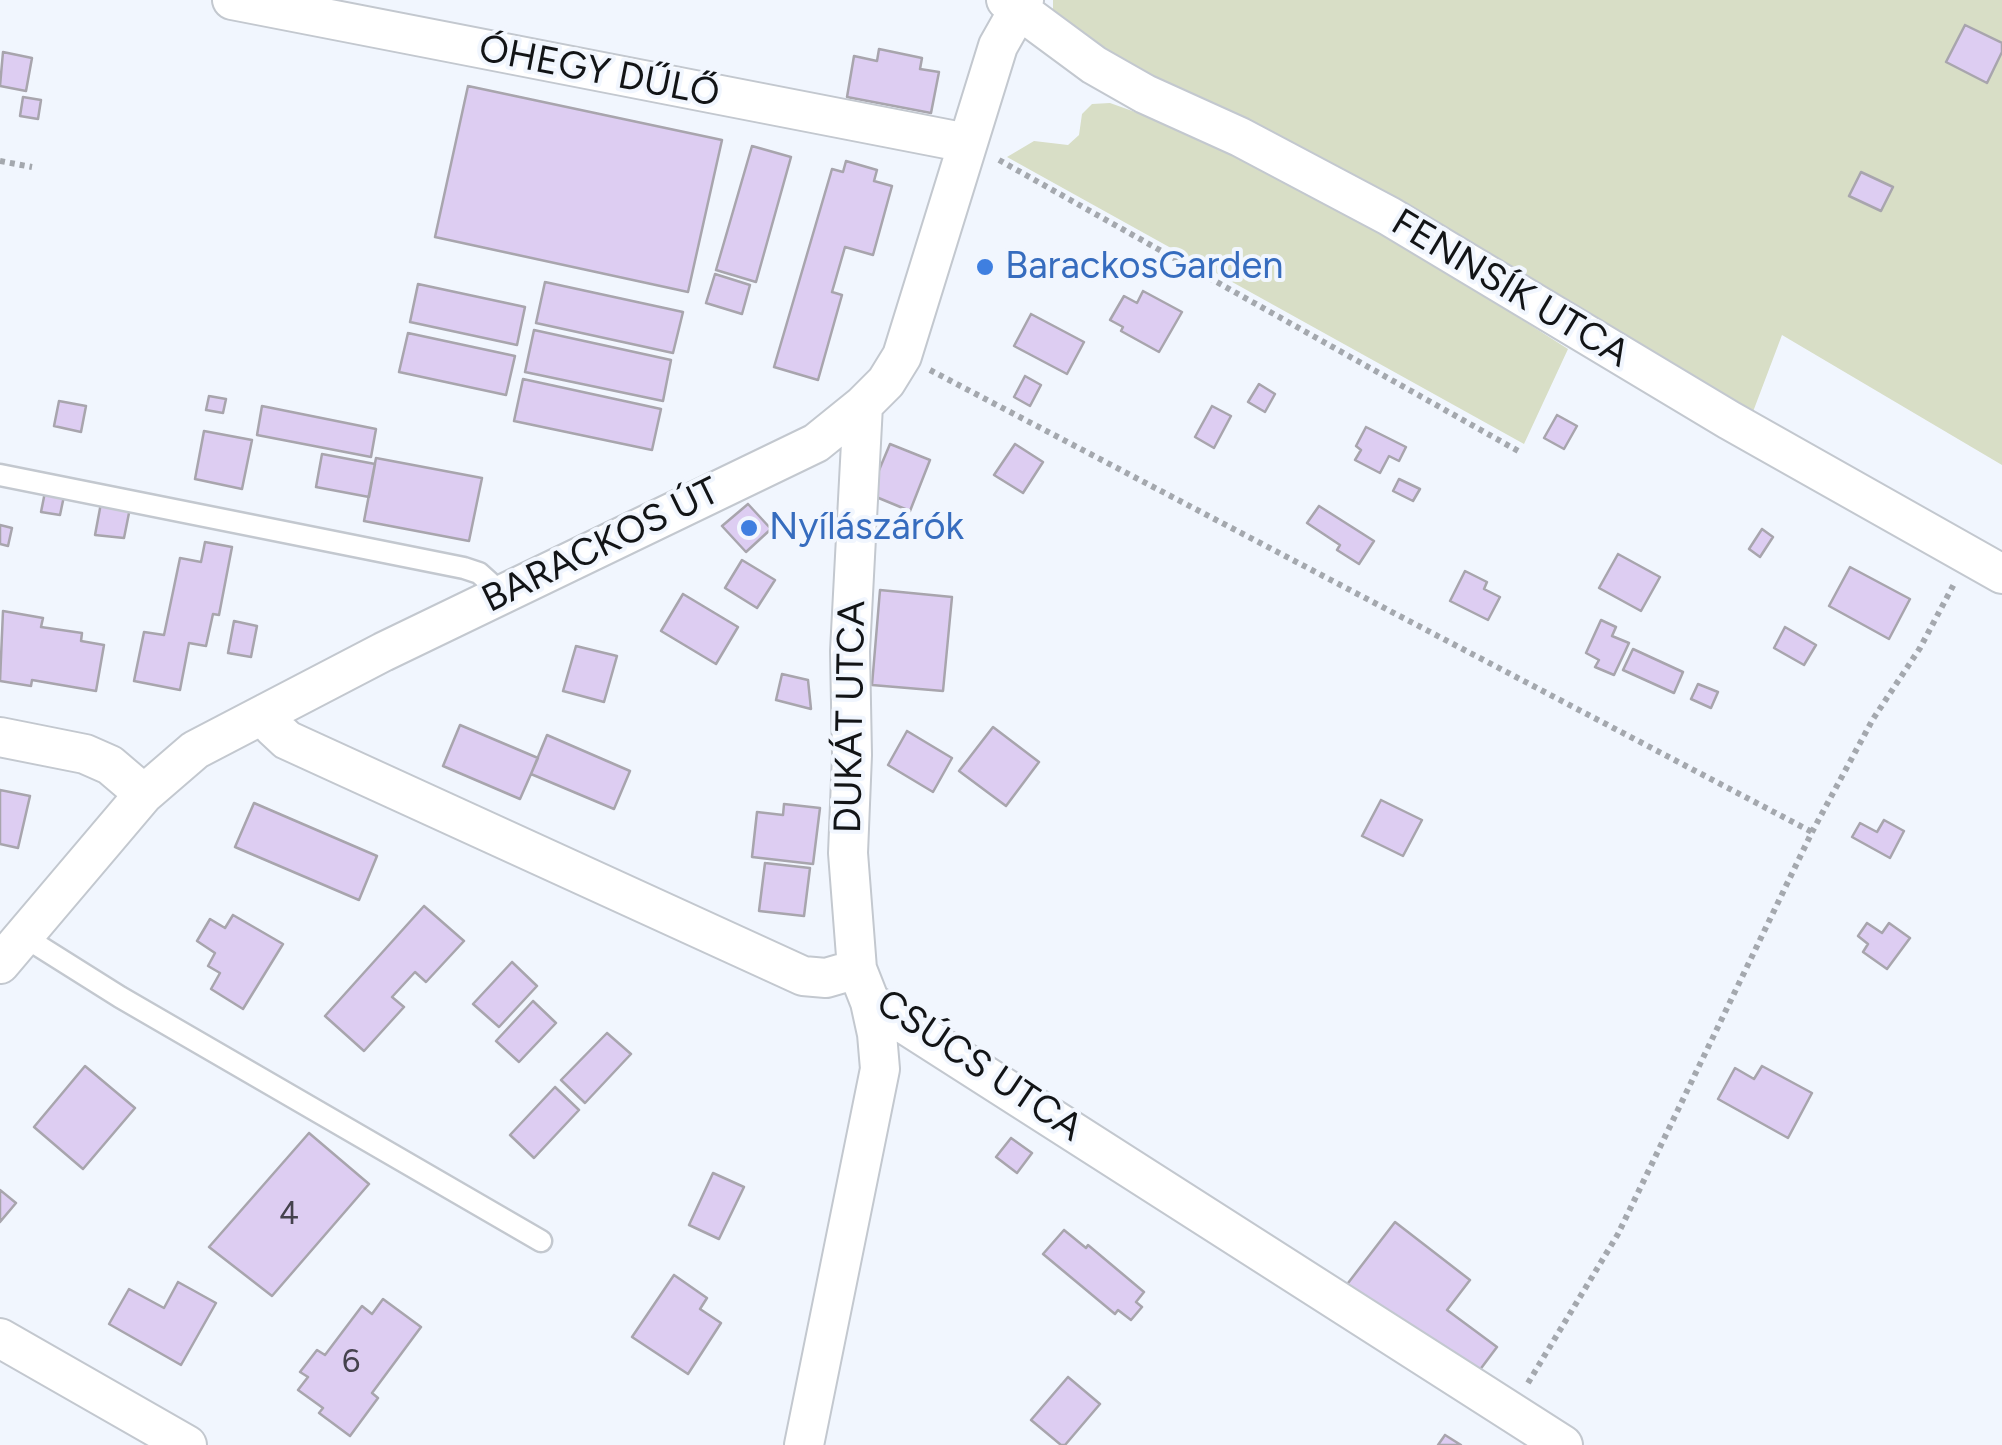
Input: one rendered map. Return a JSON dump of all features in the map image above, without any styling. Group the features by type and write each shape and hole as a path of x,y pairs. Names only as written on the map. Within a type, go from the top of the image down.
{"street":[{"name":"ÓHEGY DŰLŐ","path":"232,0 967,143"},
{"name":"BARACKOS ÚT","path":"12,950 144,794 195,750 496,596 816,443 863,405 886,382 902,356 998,46 1016,3"},
{"name":"FENNSÍK UTCA","path":"1016,3 1111,75 1240,137 1389,216 1729,420 2002,574"},
{"name":"DUKÁT UTCA","path":"804,1445 880,1069 878,1034 864,985 848,852 852,755 850,651 863,405"},
{"name":"CSÚCS UTCA","path":"266,713 273,727 287,740 803,976 864,985 1212,1218 1563,1445"},
{"path":"0,737 84,754 110,765 144,794"},
{"path":"0,1338 186,1445"}],"lane":[{"path":"0,475 464,568 489,582 496,596"},
{"path":"12,950 120,997 541,1241"}],"path":[{"path":"967,143 1520,452"},
{"path":"0,161 32,167"},
{"path":"902,356 1812,832"},
{"path":"1509,1412 1618,1234 1812,832 1969,556"}],"green space":[{"path":"1053,0 2002,0 2002,465 1782,335 1751,417 1145,77 1062,24 1053,10"},
{"path":"1110,103 1233,147 1381,230 1568,349 1524,444 1007,157 1034,141 1068,145 1079,135 1082,114 1092,104"}],"building":[{"path":"1965,25 2002,43 2002,52 1987,83 1946,62"},
{"path":"879,49 922,58 920,69 939,72 931,113 847,97 854,56 877,61"},
{"path":"3,52 32,58 26,91 0,86"},
{"path":"468,86 722,140 688,292 435,237"},
{"path":"23,97 41,100 38,119 20,116"},
{"path":"752,146 791,157 756,282 716,270"},
{"path":"846,161 877,170 874,181 892,186 873,255 845,247 832,292 842,295 818,380 774,367 832,169 843,172"},
{"path":"1861,172 1893,187 1881,211 1849,196"},
{"path":"715,274 750,285 742,314 706,303"},
{"path":"545,282 683,312 673,353 536,323"},
{"path":"418,284 525,307 517,345 410,322"},
{"path":"1143,291 1182,312 1159,352 1121,331 1123,327 1110,320 1124,296 1137,303"},
{"path":"1031,314 1084,342 1067,374 1014,346"},
{"path":"534,330 671,360 663,401 525,372"},
{"path":"408,333 515,356 506,395 399,372"},
{"path":"1025,376 1041,385 1030,406 1014,397"},
{"path":"523,379 661,409 652,450 514,421"},
{"path":"1259,384 1275,394 1265,412 1248,402"},
{"path":"209,396 226,399 223,413 206,410"},
{"path":"59,401 86,406 81,432 54,426"},
{"path":"262,406 376,429 371,457 257,435"},
{"path":"1212,406 1231,416 1214,448 1195,437"},
{"path":"1557,415 1577,426 1564,449 1544,438"},
{"path":"1366,427 1406,447 1399,461 1389,456 1380,473 1355,460 1361,450 1356,446"},
{"path":"204,431 252,440 242,489 195,479"},
{"path":"890,444 930,460 910,511 869,494"},
{"path":"1015,444 1043,462 1023,493 994,475"},
{"path":"322,454 375,464 369,497 316,487"},
{"path":"376,458 482,478 469,541 364,521"},
{"path":"1399,479 1420,489 1413,501 1393,491"},
{"path":"45,492 64,496 60,515 41,512"},
{"path":"101,503 130,508 124,538 95,535"},
{"path":"748,504 771,529 746,552 722,526"},
{"path":"1319,506 1374,541 1359,564 1337,550 1340,545 1307,523"},
{"path":"0,525 12,528 8,546 0,544"},
{"path":"1762,529 1773,537 1760,557 1749,549"},
{"path":"205,542 232,547 219,615 213,614 206,646 189,643 180,690 134,681 144,632 164,635 180,558 201,562"},
{"path":"1618,554 1660,577 1641,611 1599,588"},
{"path":"742,560 775,580 757,608 725,588"},
{"path":"1850,567 1910,599 1889,639 1829,606"},
{"path":"1465,571 1487,582 1484,589 1500,597 1488,620 1450,601"},
{"path":"880,590 952,597 943,691 872,685"},
{"path":"683,594 738,627 716,664 661,631"},
{"path":"3,611 43,618 41,627 82,633 81,641 104,645 96,691 32,680 31,686 0,681"},
{"path":"1601,620 1616,627 1612,636 1629,643 1614,675 1595,667 1599,660 1586,653"},
{"path":"234,621 257,626 251,657 228,653"},
{"path":"1785,627 1816,645 1804,665 1774,648"},
{"path":"576,646 617,656 604,702 563,691"},
{"path":"1633,649 1683,672 1674,693 1623,670"},
{"path":"782,674 808,680 811,709 776,700"},
{"path":"1698,684 1718,692 1711,708 1691,699"},
{"path":"460,725 538,758 520,799 443,766"},
{"path":"993,727 1039,762 1006,806 959,771"},
{"path":"907,731 952,758 933,792 888,765"},
{"path":"547,735 630,771 614,809 531,774"},
{"path":"0,790 30,796 18,848 0,844"},
{"path":"1381,800 1422,820 1403,856 1362,836"},
{"path":"254,803 377,856 359,900 235,847"},
{"path":"784,804 820,808 813,864 752,857 757,812 783,815"},
{"path":"1884,820 1904,831 1890,858 1852,837 1860,823 1877,832"},
{"path":"765,863 810,868 804,916 759,911"},
{"path":"424,906 464,941 426,982 415,972 392,997 404,1007 364,1051 325,1016"},
{"path":"233,915 283,944 243,1009 211,989 220,973 208,966 215,953 197,941 210,919 225,928"},
{"path":"1867,923 1882,933 1889,923 1910,938 1887,969 1863,952 1868,944 1858,936"},
{"path":"512,962 537,986 499,1027 473,1004"},
{"path":"533,1001 556,1023 519,1062 496,1041"},
{"path":"607,1033 631,1054 585,1103 561,1080"},
{"path":"85,1066 135,1108 83,1169 34,1127"},
{"path":"1762,1066 1812,1093 1788,1138 1718,1099 1735,1068 1754,1079"},
{"path":"555,1087 579,1110 534,1158 510,1135"},
{"path":"309,1133 369,1184 272,1296 209,1247"},
{"path":"1011,1138 1032,1153 1017,1173 996,1157"},
{"path":"713,1173 744,1187 719,1239 689,1225"},
{"path":"0,1190 16,1203 0,1222"},
{"path":"1395,1222 1470,1280 1447,1310 1497,1347 1470,1383 1345,1287"},
{"path":"1064,1230 1144,1292 1136,1302 1142,1307 1131,1320 1118,1310 1115,1314 1043,1254"},
{"path":"674,1275 707,1298 700,1309 721,1323 688,1374 632,1337"},
{"path":"178,1282 216,1303 181,1365 109,1324 129,1289 164,1308"},
{"path":"383,1299 421,1327 372,1393 378,1398 350,1436 319,1413 323,1408 298,1390 308,1377 300,1372 317,1350 325,1355 362,1306 372,1314"},
{"path":"1068,1377 1100,1404 1061,1445 1031,1420"},
{"path":"1445,1435 1461,1445 1438,1445"}],"place":[{"name":"BarackosGarden","path":"985,267"},
{"name":"Nyílászárók","path":"749,528"}]}
